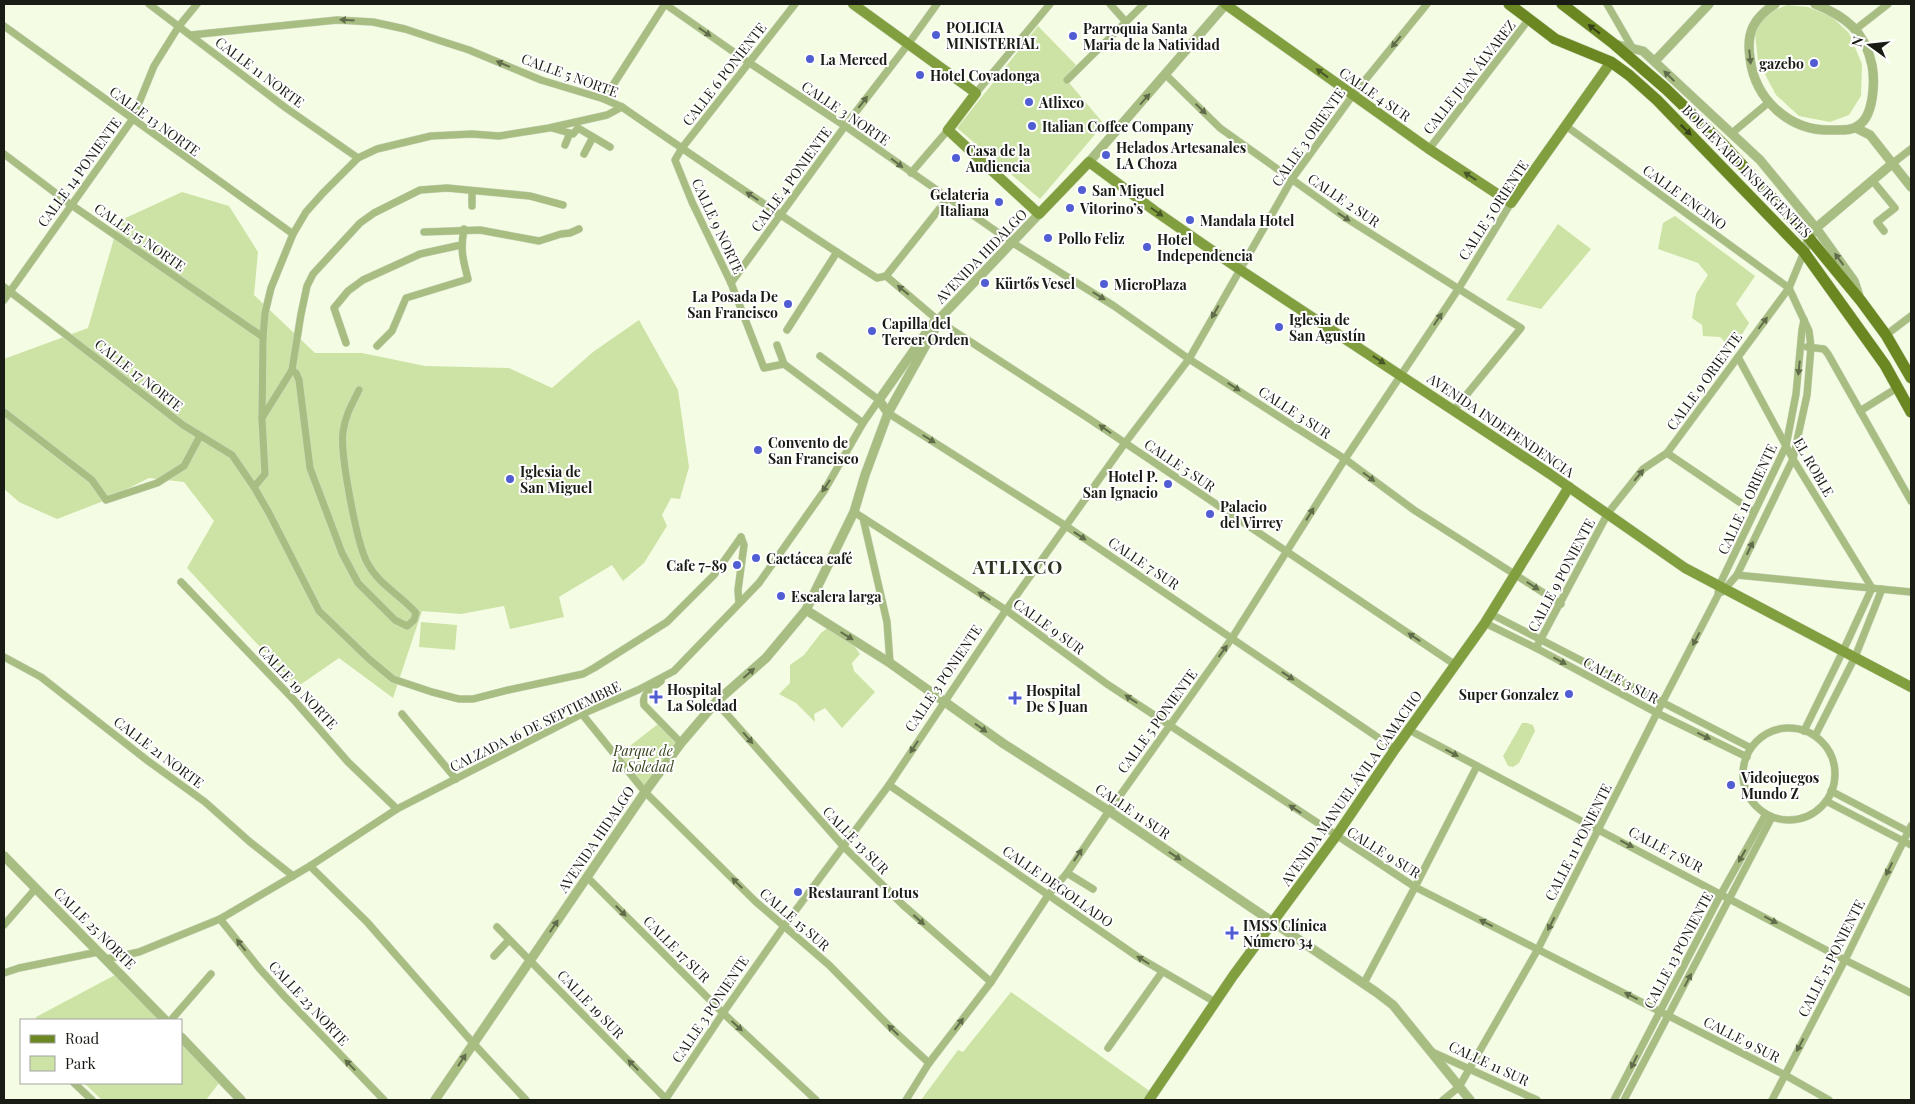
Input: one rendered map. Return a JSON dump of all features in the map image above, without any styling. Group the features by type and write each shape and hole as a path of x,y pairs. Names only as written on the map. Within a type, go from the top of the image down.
{"main road":[{"path":"853,4 976,93 948,130 1039,214 1090,162"},
{"name":"CALLE 4 SUR","path":"1225,4 1429,149 1511,203"},
{"name":"BOULEVARD INSURGENTES","path":"1509,4 1555,39 1611,62 1657,100 1804,252 1885,365 1911,412"},
{"name":"BOULEVARD INSURGENTES","path":"1562,4 1614,44 1666,89 1812,233 1886,334 1911,378"},
{"name":"CALLE 5 ORIENTE","path":"1511,203 1611,62"},
{"name":"AVENIDA INDEPENDENCIA","path":"1090,162 1155,212 1239,269 1402,374 1608,513 1685,568 1721,590 1844,651 1911,687"},
{"name":"AVENIDA MANUEL ÁVILA CAMACHO","path":"1149,1100 1215,1002 1336,836 1454,664 1488,619 1569,487"}],"street":[{"name":"CALLE 11 NORTE","path":"149,4 286,108 358,158"},
{"name":"CALLE 14 PONIENTE","path":"4,300 7,289 132,120 154,66 179,26 197,4"},
{"name":"CALLE 3 NORTE","path":"665,4 1013,243"},
{"path":"604,99 665,4"},
{"name":"CALLE 6 PONIENTE","path":"675,160 682,148 748,62 795,4"},
{"name":"CALLE 4 PONIENTE","path":"731,283 845,126 937,4"},
{"path":"976,93 1050,4"},
{"path":"1110,4 1126,22"},
{"path":"1067,80 1144,4"},
{"path":"1090,162 1225,4"},
{"name":"CALLE 3 ORIENTE","path":"1239,269 1292,179 1353,95 1427,4"},
{"path":"1607,4 1633,48"},
{"path":"1655,61 1709,4"},
{"path":"1775,4 1761,8 1749,35 1751,69 1757,86 1768,103 1794,122 1812,128 1830,131 1856,128 1870,135"},
{"path":"1815,4 1836,12 1856,29 1870,56 1874,75 1873,93 1865,120 1856,128"},
{"path":"1856,29 1888,4"},
{"name":"CALLE 5 NORTE","path":"191,35 337,20 373,22 405,29 446,42 541,80 604,99 622,107 780,216 877,278 886,276 939,319"},
{"name":"CALLE JUAN ÁLVAREZ","path":"1429,149 1529,20"},
{"name":"CALLE 13 NORTE","path":"4,26 132,120 293,234"},
{"name":"BOULEVARD INSURGENTES","path":"1614,44 1643,51 1760,160 1812,233"},
{"name":"CALLE 2 SUR","path":"1166,75 1220,128 1346,218 1521,328 1454,410"},
{"path":"1732,134 1768,103"},
{"path":"254,487 265,474 262,419 263,337 265,313 271,288 293,234 306,212 358,158 377,149 431,136 472,134 499,136 549,128 606,115 622,107"},
{"path":"606,115 606,124"},
{"path":"1865,120 1870,135 1911,187"},
{"name":"CALLE ENCINO","path":"1566,126 1789,288"},
{"path":"549,128 573,134 578,128 610,148"},
{"path":"911,173 948,130"},
{"path":"564,145 570,133"},
{"path":"584,154 593,137"},
{"path":"1804,252 1812,233 1911,148"},
{"name":"CALLE 15 NORTE","path":"4,154 70,204 263,337"},
{"name":"CALLE 9 NORTE","path":"675,160 692,202 731,283 764,368 784,364"},
{"path":"1872,180 1894,208 1877,222 1884,231"},
{"path":"262,419 292,370 301,314 313,274 360,223 374,213 420,190 447,188 530,196 562,205"},
{"path":"472,191 472,206"},
{"path":"886,276 948,198"},
{"name":"CALLE 5 ORIENTE","path":"1402,374 1459,288 1511,203"},
{"name":"AVENIDA HIDALGO","path":"879,400 939,319 1039,214"},
{"path":"424,232 464,229 480,230 539,241 570,233 579,228"},
{"path":"377,346 392,331 406,298 468,279 461,246 464,229"},
{"name":"CALLE 3 SUR","path":"1013,243 1114,306 1189,359 1345,459 1414,510 1561,604"},
{"path":"346,343 334,308 348,291 363,280 420,254 461,246"},
{"path":"787,330 837,252"},
{"name":"CALLE 9 ORIENTE","path":"1608,513 1643,469 1666,453 1789,288 1804,252"},
{"name":"CALLE 3 PONIENTE","path":"666,1100 723,1012 784,926 889,785 944,700 1006,610 1125,443 1189,359 1239,269"},
{"path":"1789,288 1804,320"},
{"name":"CALLE 17 NORTE","path":"7,289 200,436 232,455 254,487 319,610 369,659 393,679 459,699 473,699 583,674 667,622 714,575 740,537 744,546 738,590 739,603"},
{"path":"1886,334 1911,316"},
{"name":"AVENIDA HIDALGO","path":"436,1100 473,1043 680,743 716,702 766,658 806,610 854,512 865,475 888,413 939,319"},
{"name":"CALLE 5 SUR","path":"939,319 1454,664"},
{"name":"CALLE 11 ORIENTE","path":"1721,590 1754,512 1786,446 1796,394 1804,320"},
{"name":"CALLE 11 ORIENTE","path":"1721,590 1737,575 1793,459 1807,395 1811,347 1809,331 1804,320"},
{"path":"777,344 784,364 863,423"},
{"path":"1801,347 1824,349 1828,354 1911,501"},
{"path":"820,356 879,400"},
{"name":"EL ROBLE","path":"1738,357 1793,459 1872,588"},
{"path":"292,370 296,373 299,380 310,468 342,553 358,584 395,620 407,626 414,620 416,613 409,604 382,582 368,565 360,548 344,461 342,435 347,412 359,390"},
{"name":"CALLE 5 PONIENTE","path":"906,1100 929,1063 992,982 1050,894 1067,873 1232,638 1345,459 1402,374"},
{"path":"1860,411 1897,388"},
{"name":"CALLE 7 SUR","path":"879,400 888,413 1066,526 1395,749"},
{"name":"CALZADA 16 DE SEPTIEMBRE","path":"106,959 139,952 220,919 310,866 397,809 582,714 638,690 674,671 759,583 818,499 863,423 879,400"},
{"path":"4,412 92,480 106,500 157,483 184,466 200,436"},
{"path":"1666,453 1754,512"},
{"name":"CALLE 9 SUR","path":"854,512 1006,610 1107,684 1416,887 1785,1075 1829,1100"},
{"name":"CALLE 9 PONIENTE","path":"1536,648 1608,513"},
{"path":"863,518 887,622 890,663"},
{"path":"1737,575 1911,592"},
{"name":"CALLE 19 NORTE","path":"181,582 294,700 348,762 397,809"},
{"path":"1804,731 1844,651 1872,588"},
{"path":"1815,736 1855,657 1882,589"},
{"name":"CALLE 11 PONIENTE","path":"1443,1100 1461,1089 1469,1068 1538,949 1721,590"},
{"name":"CALLE 11 SUR","path":"806,610 890,663 1004,744 1109,811 1364,983 1393,1005 1433,1054 1469,1068 1537,1100"},
{"name":"CALLE 3 SUR","path":"1488,619 1540,640 1752,748"},
{"name":"CALLE 3 SUR","path":"1488,619 1536,648 1657,713 1747,756"},
{"name":"CALLE 21 NORTE","path":"4,657 41,677 148,761 205,802 250,842 293,876"},
{"path":"674,671 646,694 643,700 644,705 680,743"},
{"name":"CALLE 13 SUR","path":"716,702 844,847 902,905 992,982"},
{"path":"402,714 456,779"},
{"path":"582,714 645,792"},
{"path":"1785,728 1804,731 1815,736 1823,743 1832,760 1834,779 1826,801 1813,813 1793,820 1769,815 1752,801 1744,784 1743,775 1747,756 1766,734 1775,730 1785,728"},
{"name":"CALLE 7 SUR","path":"1409,730 1911,993"},
{"path":"1364,983 1416,887 1477,766"},
{"name":"CALLE DEGOLLADO","path":"889,785 1050,894 1138,957 1215,1002"},
{"path":"1831,791 1910,830"},
{"name":"CALLE 15 SUR","path":"645,792 755,901 829,965 893,1030 929,1063"},
{"path":"1826,801 1911,845"},
{"name":"CALLE 13 PONIENTE","path":"1614,1100 1721,894 1769,815"},
{"name":"CALLE 13 PONIENTE","path":"1624,1100 1730,899 1769,815"},
{"name":"CALLE 15 PONIENTE","path":"1772,1100 1845,960 1903,840 1910,830"},
{"name":"CALLE 25 NORTE","path":"4,856 164,1019"},
{"path":"310,866 367,922 473,1043 526,1100"},
{"path":"1067,873 1093,890"},
{"name":"CALLE 17 SUR","path":"587,877 723,1012 816,1100"},
{"path":"4,925 36,888"},
{"name":"CALLE 23 NORTE","path":"220,919 285,997 384,1100"},
{"name":"CALLE 19 SUR","path":"497,927 666,1100"},
{"path":"494,956 509,940"},
{"path":"4,973 19,968 98,952"},
{"path":"1108,1048 1162,972"},
{"path":"172,1019 211,974"},
{"path":"182,1038 242,1100"},
{"path":"1433,1054 1470,1100"},
{"path":"75,1084 92,1100"},
{"path":"1457,1100 1461,1089"}],"green space":[{"path":"1787,5 1808,7 1832,17 1849,33 1862,64 1861,96 1849,115 1830,122 1799,116 1776,95 1758,61 1755,34 1765,14"},
{"path":"1038,26 1076,65 1065,78 1104,124 1040,199 957,128"},
{"path":"182,192 229,206 258,252 254,295 315,353 362,353 425,366 509,368 552,388 593,352 639,320 678,390 689,467 680,499 671,498 662,515 667,526 644,563 623,581 612,565 559,597 564,617 510,629 504,606 461,614 422,611 393,698 339,658 297,687 187,568 214,521 184,482 149,478 101,502 57,519 19,502 4,489 4,359 88,328 119,221"},
{"path":"1675,216 1755,276 1736,304 1749,323 1741,336 1730,347 1720,337 1703,336 1702,325 1692,318 1696,294 1708,275 1698,263 1658,249 1663,223"},
{"path":"1558,224 1591,249 1541,309 1506,300"},
{"path":"421,622 457,625 455,650 419,647"},
{"path":"829,627 855,647 860,654 852,663 854,671 875,692 842,728 825,708 814,714 815,722 796,703 779,694 790,683 790,665 804,655 821,633"},
{"path":"1522,723 1533,725 1535,731 1519,763 1513,767 1508,766 1503,756"},
{"name":"Parque de la Soledad","path":"658,724 675,743 643,788 617,756"},
{"path":"115,975 158,1019 36,1019 36,1017"},
{"path":"1011,992 1151,1092 1145,1100 921,1100 958,1050 963,1052"},
{"path":"182,1044 219,1083 206,1100 102,1100 85,1084 182,1084"}],"place":[{"name":"POLICIA MINISTERIAL","path":"936,35"},
{"name":"Parroquia Santa Maria de la Natividad","path":"1073,36"},
{"name":"La Merced","path":"810,59"},
{"name":"gazebo","path":"1814,63"},
{"name":"Hotel Covadonga","path":"920,75"},
{"name":"Atlixco","path":"1029,102"},
{"name":"Italian Coffee Company","path":"1032,126"},
{"name":"Helados Artesanales LA Choza","path":"1106,155"},
{"name":"Casa de la Audiencia","path":"956,158"},
{"name":"San Miguel","path":"1082,190"},
{"name":"Gelateria Italiana","path":"999,202"},
{"name":"Vitorino’s","path":"1070,208"},
{"name":"Mandala Hotel","path":"1190,220"},
{"name":"Pollo Feliz","path":"1048,238"},
{"name":"Hotel Independencia","path":"1147,247"},
{"name":"Kürtős Vesel","path":"985,283"},
{"name":"MicroPlaza","path":"1104,284"},
{"name":"La Posada De San Francisco","path":"788,304"},
{"name":"Iglesia de San Agustín","path":"1279,327"},
{"name":"Capilla del Tercer Orden","path":"872,331"},
{"name":"Convento de San Francisco","path":"758,450"},
{"name":"Iglesia de San Miguel","path":"510,479"},
{"name":"Hotel P. San Ignacio","path":"1168,484"},
{"name":"Palacio del Virrey","path":"1210,514"},
{"name":"Cactácea café","path":"756,558"},
{"name":"Cafe 7-89","path":"737,565"},
{"name":"Escalera larga","path":"781,596"},
{"name":"Super Gonzalez","path":"1569,694"},
{"name":"Hospital La Soledad","path":"656,697"},
{"name":"Hospital De S Juan","path":"1015,698"},
{"name":"Videojuegos Mundo Z","path":"1731,785"},
{"name":"Restaurant Lotus","path":"798,892"},
{"name":"IMSS Clínica Número 34","path":"1232,933"}],"district":[{"name":"ATLIXCO","path":"1018,566"}]}
